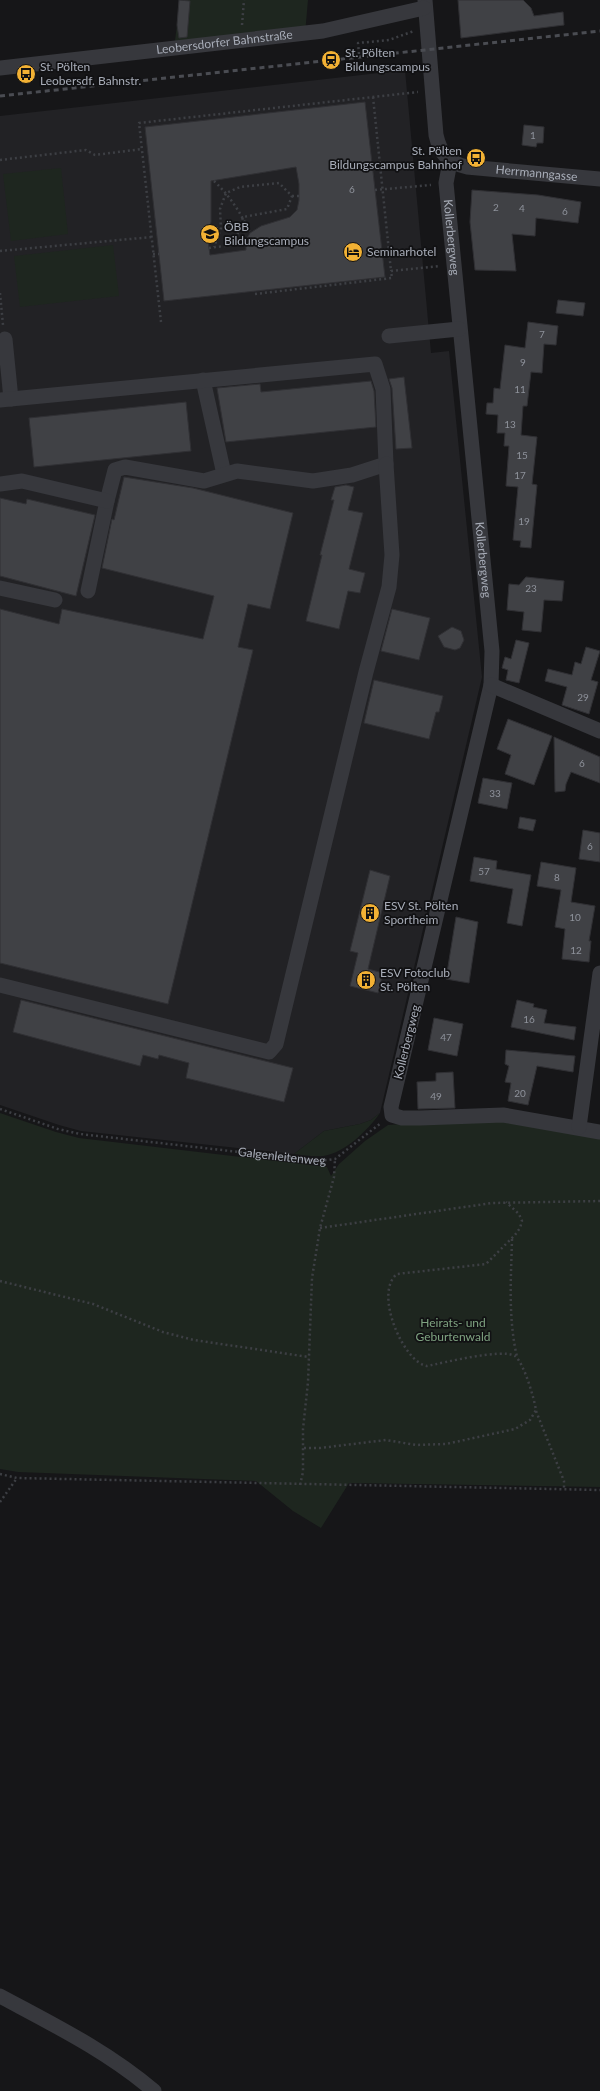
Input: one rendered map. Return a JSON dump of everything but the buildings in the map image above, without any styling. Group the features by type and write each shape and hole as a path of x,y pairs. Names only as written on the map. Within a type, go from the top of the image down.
{"street":[{"name":"Leobersdorfer Bahnstraße","path":"0,68 322,31 424,4"},
{"path":"424,4 438,143 450,162"},
{"name":"Herrmanngasse","path":"450,162 467,167 600,179"},
{"name":"Kollerbergweg","path":"392,1115 391,1107 491,685 492,651 459,329 446,183 450,162"},
{"path":"389,336 459,329"},
{"path":"0,985 269,1052 276,1044 364,679 389,587 392,555 383,389 375,364 5,400 4,339"},
{"path":"203,380 224,474"},
{"path":"88,591 115,470 125,467 204,482 224,474 237,471 313,481 352,475 386,464"},
{"path":"0,484 22,481 107,501"},
{"path":"0,588 55,600"},
{"path":"491,685 600,731"},
{"path":"579,1127 600,973"},
{"path":"392,1115 402,1118 420,1118 492,1114 579,1127 600,1132"},
{"path":"0,1996 84,2041 133,2073 154,2091"}],"path":[{"path":"240,41 244,0"},
{"path":"359,54 358,43 389,40 426,27"},
{"path":"161,322 139,123 432,91"},
{"path":"255,294 392,278 373,97"},
{"path":"0,160 86,150 95,155 142,149"},
{"path":"214,181 226,193 243,217 250,232"},
{"path":"214,247 221,228 220,210 226,193 240,187 279,183 292,196 299,196"},
{"path":"375,190 446,183"},
{"path":"243,217 287,209 292,196"},
{"path":"209,248 231,245 239,231 243,217"},
{"path":"0,251 152,237"},
{"path":"153,254 159,254"},
{"path":"391,271 453,265"},
{"path":"0,293 4,339"},
{"name":"Galgenleitenweg","path":"0,1109 58,1129 80,1134 312,1160 335,1159 392,1115"},
{"path":"300,1484 303,1472 304,1417 309,1357 312,1278 320,1228 334,1177 335,1159"},
{"path":"320,1228 475,1205 506,1202 600,1201"},
{"path":"506,1202 517,1211 522,1221 512,1238 486,1264 397,1274 391,1278 387,1296 391,1317 398,1333 415,1360 420,1365 427,1366 498,1353 510,1354 517,1358"},
{"path":"512,1238 510,1304 517,1358 523,1367 536,1410 564,1481 564,1490"},
{"path":"0,1281 93,1304 163,1332 194,1340 309,1357"},
{"path":"304,1448 320,1448 386,1440 416,1445 446,1444 515,1429 530,1420 536,1410"},
{"path":"0,1474 18,1478 600,1490"},
{"path":"0,1502 18,1478"}],"shaded area":[{"path":"405,70 431,353 449,351 482,677 380,1113 371,1120 360,1124 324,1131 294,1154 81,1131 0,1105 0,116"}],"green space":[{"path":"180,0 308,0 305,34 174,49"},
{"path":"61,168 68,234 11,241 3,174"},
{"path":"113,245 119,296 20,307 14,256"},
{"name":"Heirats- und Geburtenwald","path":"0,1113 56,1132 79,1138 327,1167 331,1176 339,1164 365,1141 388,1125 493,1118 600,1138 600,1487 349,1483 321,1528 293,1511 256,1481 18,1472 0,1469"},
{"path":"380,1113 362,1134 339,1151 323,1156 294,1154 324,1131 360,1124 371,1120"}],"railway":[{"path":"0,96 600,31"}],"place":[{"name":"St. Pölten Bildungscampus","path":"331,60"},
{"name":"St. Pölten Leobersdf. Bahnstr.","path":"26,74"},
{"name":"St. Pölten Bildungscampus Bahnhof","path":"476,158"},
{"name":"ÖBB Bildungscampus","path":"210,234"},
{"name":"Seminarhotel","path":"353,252"},
{"name":"ESV St. Pölten Sportheim","path":"370,913"},
{"name":"ESV Fotoclub St. Pölten","path":"366,980"}]}
